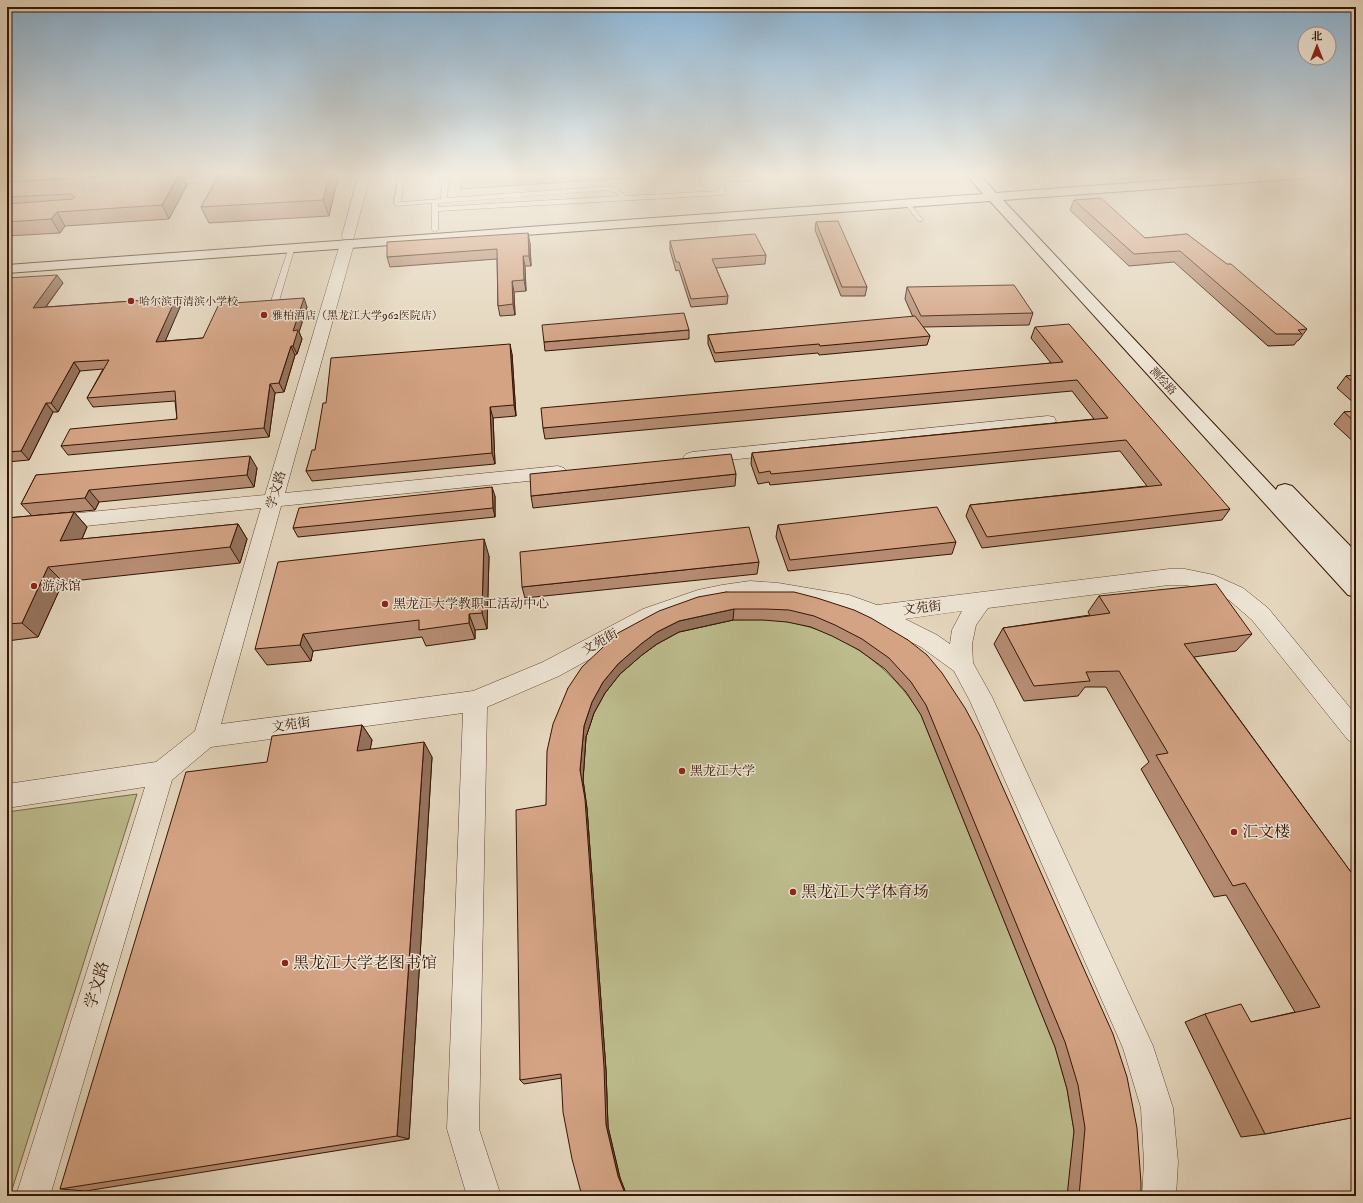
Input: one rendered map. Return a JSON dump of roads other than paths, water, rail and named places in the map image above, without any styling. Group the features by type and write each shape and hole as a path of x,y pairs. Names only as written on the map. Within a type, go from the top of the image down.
{"main road":[{"path":"7,269 292,247 448,229"},
{"path":"7,260 512,229"},
{"name":"测绘路","path":"1029,229 1356,589"},
{"name":"测绘路","path":"1031,229 1356,565"}],"street":[{"name":"学文路","path":"205,737 351,229"},
{"path":"675,460 1048,421"},
{"path":"7,527 571,471"},
{"name":"文苑街","path":"205,737 476,701 551,669 625,628 651,616 698,598 722,593 750,590 778,591 849,603 876,614 1169,577 1185,577 1207,581 1236,594 1260,614 1356,733"},
{"path":"982,601 967,618 962,629 960,649 962,664 980,697 1138,1046 1157,1108 1162,1162 1159,1196"},
{"path":"876,614 929,641 962,664"},
{"path":"476,701 463,1129 484,1196"},
{"path":"7,796 162,773 205,737"},
{"name":"学文路","path":"33,1196 162,773"}],"lane":[{"path":"275,301 292,247"}],"place":[{"name":"哈尔滨市清滨小学校","path":"131,301"},
{"name":"雅柏酒店（黑龙江大学962医院店）","path":"264,315"},
{"name":"游泳馆","path":"34,586"},
{"name":"黑龙江大学教职工活动中心","path":"385,604"},
{"name":"黑龙江大学","path":"682,771"},
{"name":"汇文楼","path":"1234,832"},
{"name":"黑龙江大学体育场","path":"793,892"},
{"name":"黑龙江大学老图书馆","path":"285,963"}]}
